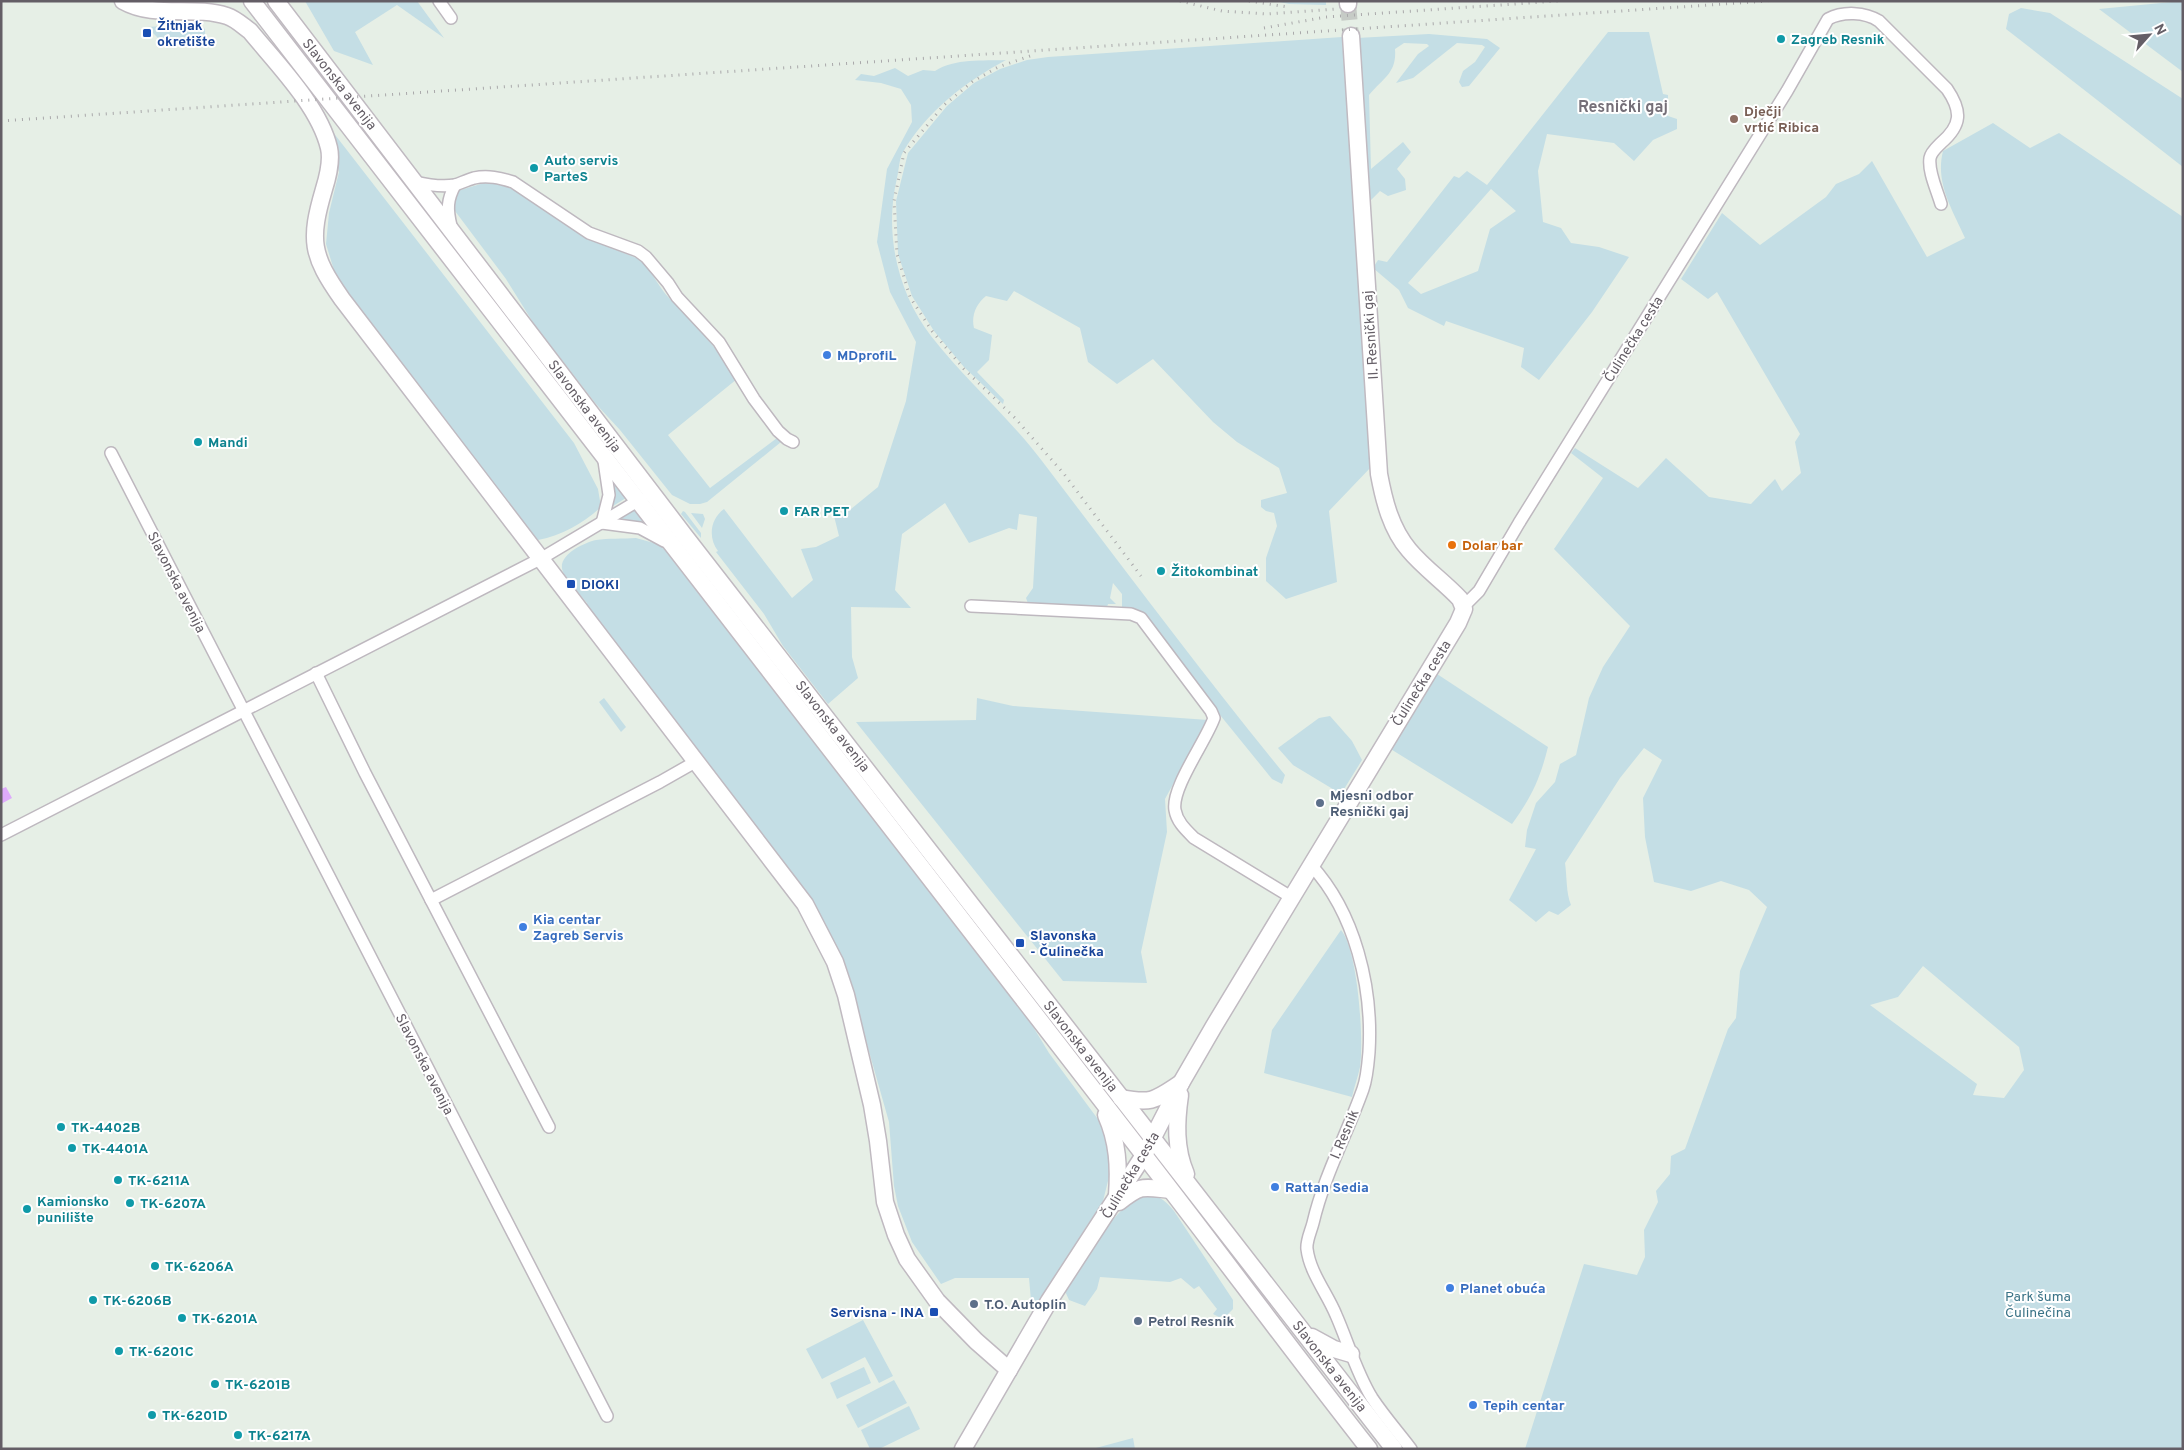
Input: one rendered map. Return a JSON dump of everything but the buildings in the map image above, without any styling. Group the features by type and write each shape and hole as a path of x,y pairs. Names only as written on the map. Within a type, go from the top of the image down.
{"main road":[{"path":"123,1 133,6 155,11 212,13 228,16 250,32 291,82 319,122 329,149 330,164 314,224 316,255 322,271 697,761 814,918 835,962 846,996 872,1105 885,1202 907,1259 938,1301 976,1341 1009,1370"},
{"name":"Slavonska avenija","path":"252,1 603,459 1100,1101 1144,1155 1369,1449"},
{"name":"Slavonska avenija","path":"276,1 652,493 1394,1449"},
{"name":"II. Resnički gaj","path":"1351,36 1379,474 1384,499 1398,534 1408,550 1460,599 1464,606"},
{"name":"Čulinečka cesta","path":"963,1449 1059,1287 1144,1155 1181,1083 1291,897 1458,623 1464,606"},
{"path":"1122,1098 1144,1102 1152,1100 1181,1083"},
{"path":"1181,1083 1177,1121 1180,1162 1195,1194"},
{"path":"1100,1101 1115,1140 1119,1169 1114,1203"},
{"path":"1114,1203 1139,1188 1148,1187 1170,1190"},
{"path":"1305,1334 1334,1349 1351,1354"}],"street":[{"path":"439,1 451,18"},
{"name":"Čulinečka cesta","path":"1464,606 1479,591 1518,523 1787,91 1828,19 1834,16 1861,13 1871,15 1880,21 1947,89 1954,99 1958,120 1956,127 1930,157 1931,169 1941,204"},
{"path":"415,182 439,186 455,185 473,178 487,177 513,182 589,233 638,252 646,257 677,297 718,342 754,399 778,431 786,439 793,442"},
{"path":"452,229 447,209 448,197 455,185"},
{"name":"Slavonska avenija","path":"111,453 608,1416"},
{"name":"Slavonska avenija","path":"603,459 609,495 602,523 640,528 670,545"},
{"path":"1,836 542,558 652,493"},
{"path":"971,606 1131,614 1142,618 1211,711 1214,718 1176,794 1175,810 1181,826 1194,838 1291,897"},
{"path":"316,673 365,773 549,1127"},
{"path":"431,900 697,761"},
{"name":"I. Resnik","path":"1311,865 1326,883 1351,931 1368,1000 1370,1034 1364,1087 1329,1168 1317,1205 1307,1247 1312,1267 1336,1314 1351,1354 1373,1398 1411,1449"}],"green space":[{"path":"305,1 417,1 444,38 397,5 355,32 373,65 334,51"},
{"path":"1275,1 1326,1 1326,5 1289,4"},
{"path":"2182,1 2183,72 2099,9"},
{"path":"2021,8 2050,13 2183,99 2183,167 2006,29 2009,14"},
{"path":"198,24 205,29 205,38 198,43 163,43 147,27"},
{"path":"1608,32 1649,32 1663,94 1668,95 1668,116 1677,119 1677,129 1653,140 1634,161 1614,143 1547,134 1538,171 1543,222 1561,228 1571,243 1599,247 1629,257 1592,312 1539,380 1521,367 1524,348 1446,321 1444,326 1408,308 1399,290 1373,268 1378,260 1387,262 1454,176 1459,178 1467,171 1487,185","holes":["1491,189 1516,211 1490,229 1478,271 1421,294 1408,283"]},
{"path":"1429,34 1487,39 1500,48 1469,86 1462,87 1459,82 1463,71 1475,62 1485,47 1482,45 1457,43 1413,78 1396,83 1418,54 1429,46 1427,44 1404,43 1395,49 1394,64 1391,70 1369,95 1371,169 1403,142 1411,152 1397,169 1405,179 1406,190 1388,196 1380,191 1371,200 1367,191 1357,38"},
{"path":"1342,37 1372,466 1329,511 1337,582 1286,599 1266,581 1266,558 1277,526 1274,513 1266,511 1261,507 1261,500 1287,493 1279,468 1237,442 1213,422 1153,359 1117,384 1088,362 1080,328 1014,291 1007,301 986,296 977,306 973,319 974,328 992,335 989,360 977,372 1004,400 1003,404 964,367 934,331 912,296 898,254 896,201 908,153 947,106 974,83 1000,69 1027,60 1048,57"},
{"path":"1006,60 976,78 948,99 923,123 902,155 893,198 892,219 896,261 902,281 919,319 931,336 1042,461 1192,658 1285,775 1282,784 1272,779 1216,710 1145,617 1122,608 1122,594 1113,583 1110,598 1116,604 1108,604 1107,607 1029,606 1026,598 1033,588 1037,517 1019,514 1017,530 1009,528 969,543 945,503 902,534 895,590 911,608 851,607 852,657 858,678 828,704 783,646 764,614 716,552 718,551 712,535 713,523 724,509 792,598 813,580 801,549 816,547 839,536 834,516 851,509 878,487 906,401 916,342 890,292 877,242 887,169 912,122 911,105 901,89 881,83 855,80 861,74 874,76 895,68 908,76 923,70 935,71 960,62"},
{"name":"Park šuma Čulinečina","path":"1993,123 2030,148 2059,133 2183,217 2183,1449 1525,1449 1584,1264 1637,1275 1645,1257 1644,1230 1658,1202 1656,1191 1670,1174 1671,1156 1685,1149 1728,1029 1736,1018 1740,971 1767,907 1749,890 1721,881 1691,891 1654,882 1645,837 1643,798 1662,760 1644,748 1620,778 1565,863 1567,890 1571,905 1558,915 1549,911 1536,922 1509,900 1536,849 1525,847 1527,830 1536,803 1555,782 1560,764 1576,755 1589,698 1603,667 1630,626 1554,549 1603,478 1571,453 1575,448 1638,488 1666,458 1709,497 1751,504 1775,479 1782,491 1801,473 1795,442 1800,434 1717,292 1708,299 1681,279 1722,213 1760,245 1826,197 1836,184 1859,174 1872,161 1927,257 1965,238 1950,206 1943,185 1941,163 1943,151","holes":["1923,966 2019,1047 2024,1070 2004,1098 1973,1095 1977,1084 1870,1005 1898,997"]},
{"path":"329,127 574,443 598,489 601,507 587,519 564,532 538,540 341,293 326,244 329,213 339,172"},
{"path":"484,183 510,188 535,202 583,237 639,259 648,268 666,294 722,357 737,379 668,435 710,488 777,438 781,442 707,502 690,504 672,495 620,430 596,404 534,324 506,279 455,211 453,202 457,191"},
{"path":"613,483 626,498 613,506 611,505"},
{"path":"637,509 645,524 622,519 622,517"},
{"path":"683,511 701,533 701,538 681,514"},
{"path":"691,513 703,514 705,519 702,528"},
{"path":"636,538 661,545 1032,1025 1049,1053 1100,1122 1113,1161 1103,1201 1032,1312 1029,1278 955,1278 941,1284 912,1242 898,1206 894,1186 889,1122 846,970 834,941 811,899 587,607 587,603 563,572 563,561 572,551 584,544 601,539"},
{"path":"1434,672 1548,747 1534,788 1525,806 1512,824 1389,748"},
{"path":"604,698 626,727 621,732 599,702"},
{"path":"977,698 1013,706 1208,720 1165,799 1167,832 1141,952 1147,983 1063,981 856,722 976,720"},
{"path":"1330,716 1352,741 1362,760 1341,794 1293,765 1278,748 1319,718"},
{"path":"1341,930 1352,956 1360,1017 1360,1067 1352,1097 1264,1073 1272,1030"},
{"path":"1142,1194 1160,1198 1174,1211 1233,1300 1233,1309 1227,1315 1219,1317 1213,1314 1217,1309 1199,1286 1194,1289 1181,1278 1170,1282 1100,1277 1097,1289 1085,1306 1069,1300 1065,1291 1090,1251 1118,1214"},
{"path":"863,1320 893,1376 879,1383 865,1357 822,1379 806,1349"},
{"path":"864,1367 871,1383 837,1399 830,1383"},
{"path":"894,1380 907,1403 858,1428 846,1405"},
{"path":"909,1406 920,1429 879,1449 870,1449 861,1430"},
{"path":"1133,1438 1135,1449 1092,1449"}],"shaded area":[{"path":"6,787 12,798 1,804 1,789"}],"tunnel":[{"path":"1348,4 1351,36"}],"railway":[{"path":"1180,1 1222,11 1267,14 1337,9"},
{"path":"1249,1 1288,7"},
{"path":"1264,28 1326,17 1558,1"},
{"path":"1,121 1768,1"},
{"path":"1030,56 998,67 972,82 944,105 904,153 894,201 897,254 910,297 932,331 964,369 1015,418 1064,474 1141,576"}],"place":[{"name":"Žitnjak okretište","path":"147,33"},
{"name":"Zagreb Resnik","path":"1781,39"},
{"name":"Dječji vrtić Ribica","path":"1734,119"},
{"name":"Auto servis ParteS","path":"534,168"},
{"name":"MDprofiL","path":"827,355"},
{"name":"Mandi","path":"198,442"},
{"name":"FAR PET","path":"784,511"},
{"name":"Dolar bar","path":"1452,545"},
{"name":"Žitokombinat","path":"1161,571"},
{"name":"DIOKI","path":"571,584"},
{"name":"Mjesni odbor Resnički gaj","path":"1320,803"},
{"name":"Kia centar Zagreb Servis","path":"523,927"},
{"name":"Slavonska - Čulinečka","path":"1020,943"},
{"name":"TK-4402B","path":"61,1127"},
{"name":"TK-4401A","path":"72,1148"},
{"name":"TK-6211A","path":"118,1180"},
{"name":"Rattan Sedia","path":"1275,1187"},
{"name":"TK-6207A","path":"130,1203"},
{"name":"Kamionsko punilište","path":"27,1209"},
{"name":"TK-6206A","path":"155,1266"},
{"name":"Planet obuća","path":"1450,1288"},
{"name":"TK-6206B","path":"93,1300"},
{"name":"T.O. Autoplin","path":"974,1304"},
{"name":"Servisna - INA","path":"934,1312"},
{"name":"TK-6201A","path":"182,1318"},
{"name":"Petrol Resnik","path":"1138,1321"},
{"name":"TK-6201C","path":"119,1351"},
{"name":"TK-6201B","path":"215,1384"},
{"name":"Tepih centar","path":"1473,1405"},
{"name":"TK-6201D","path":"152,1415"},
{"name":"TK-6217A","path":"238,1435"}],"district":[{"name":"Resnički gaj","path":"1623,106"}]}
